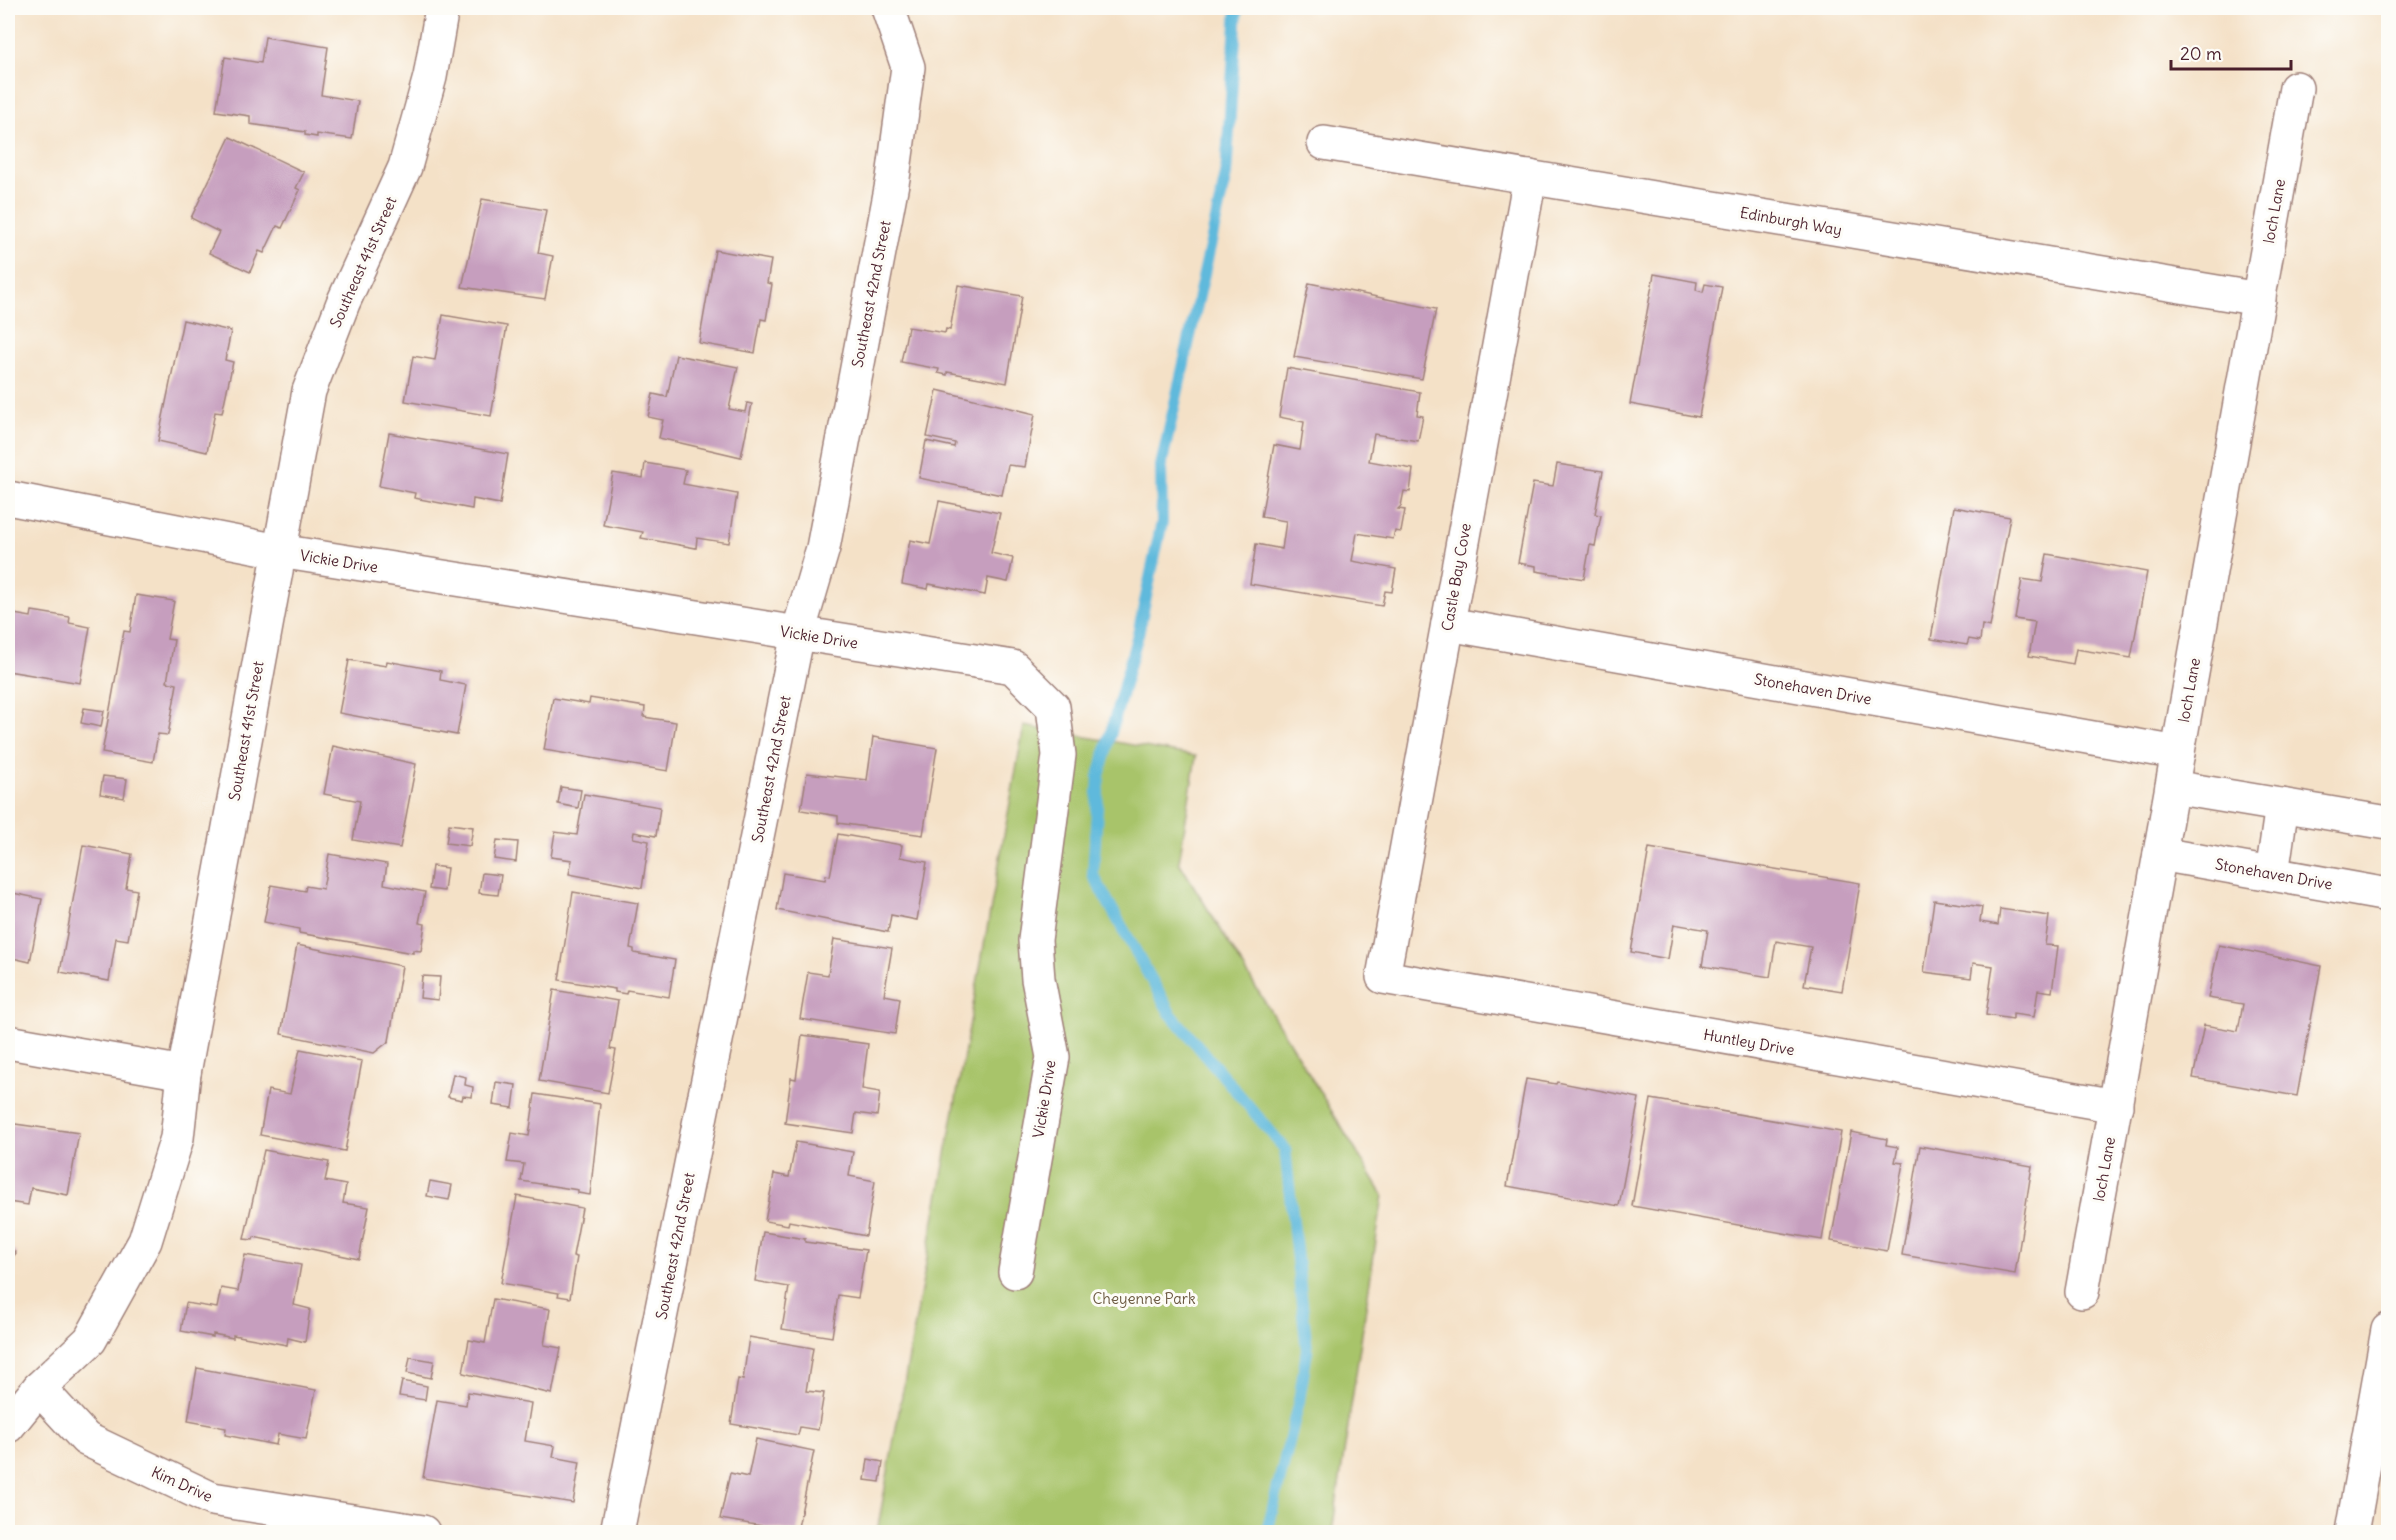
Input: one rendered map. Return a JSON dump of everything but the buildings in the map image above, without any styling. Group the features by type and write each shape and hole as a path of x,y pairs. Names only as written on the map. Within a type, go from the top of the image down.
{"street":[{"name":"Southeast 41st Street","path":"8,1426 39,1388 90,1341 145,1241 177,1138 184,1074 309,391 343,303 405,167 430,77 442,8"},
{"name":"Southeast 42nd Street","path":"617,1533 798,633 823,548 893,177 908,67 888,8"},
{"name":"loch Lane","path":"2082,1292 2296,88"},
{"name":"Edinburgh Way","path":"1324,143 2259,299"},
{"name":"Castle Bay Cove","path":"1383,977 1530,177"},
{"name":"Vickie Drive","path":"8,498 279,551 1013,667 1053,707 1059,755 1035,940 1038,978 1053,1056 1015,1272"},
{"name":"Stonehaven Drive","path":"1448,624 2178,753"},
{"path":"2172,787 2388,823"},
{"path":"2272,874 2282,805"},
{"name":"Stonehaven Drive","path":"2160,854 2388,895"},
{"name":"Huntley Drive","path":"1383,977 2116,1106"},
{"path":"8,1042 184,1074"},
{"path":"2352,1533 2388,1330"},
{"name":"Kim Drive","path":"39,1388 86,1439 212,1499 423,1533"}],"green space":[{"name":"Cheyenne Park","path":"1024,726 1196,756 1179,862 1383,1195 1332,1532 877,1532"}],"waterway":[{"path":"1237,8 1226,175 1161,466 1162,522 1138,634 1099,776 1093,875 1170,1013 1285,1149 1307,1350 1299,1401 1267,1532"}]}
